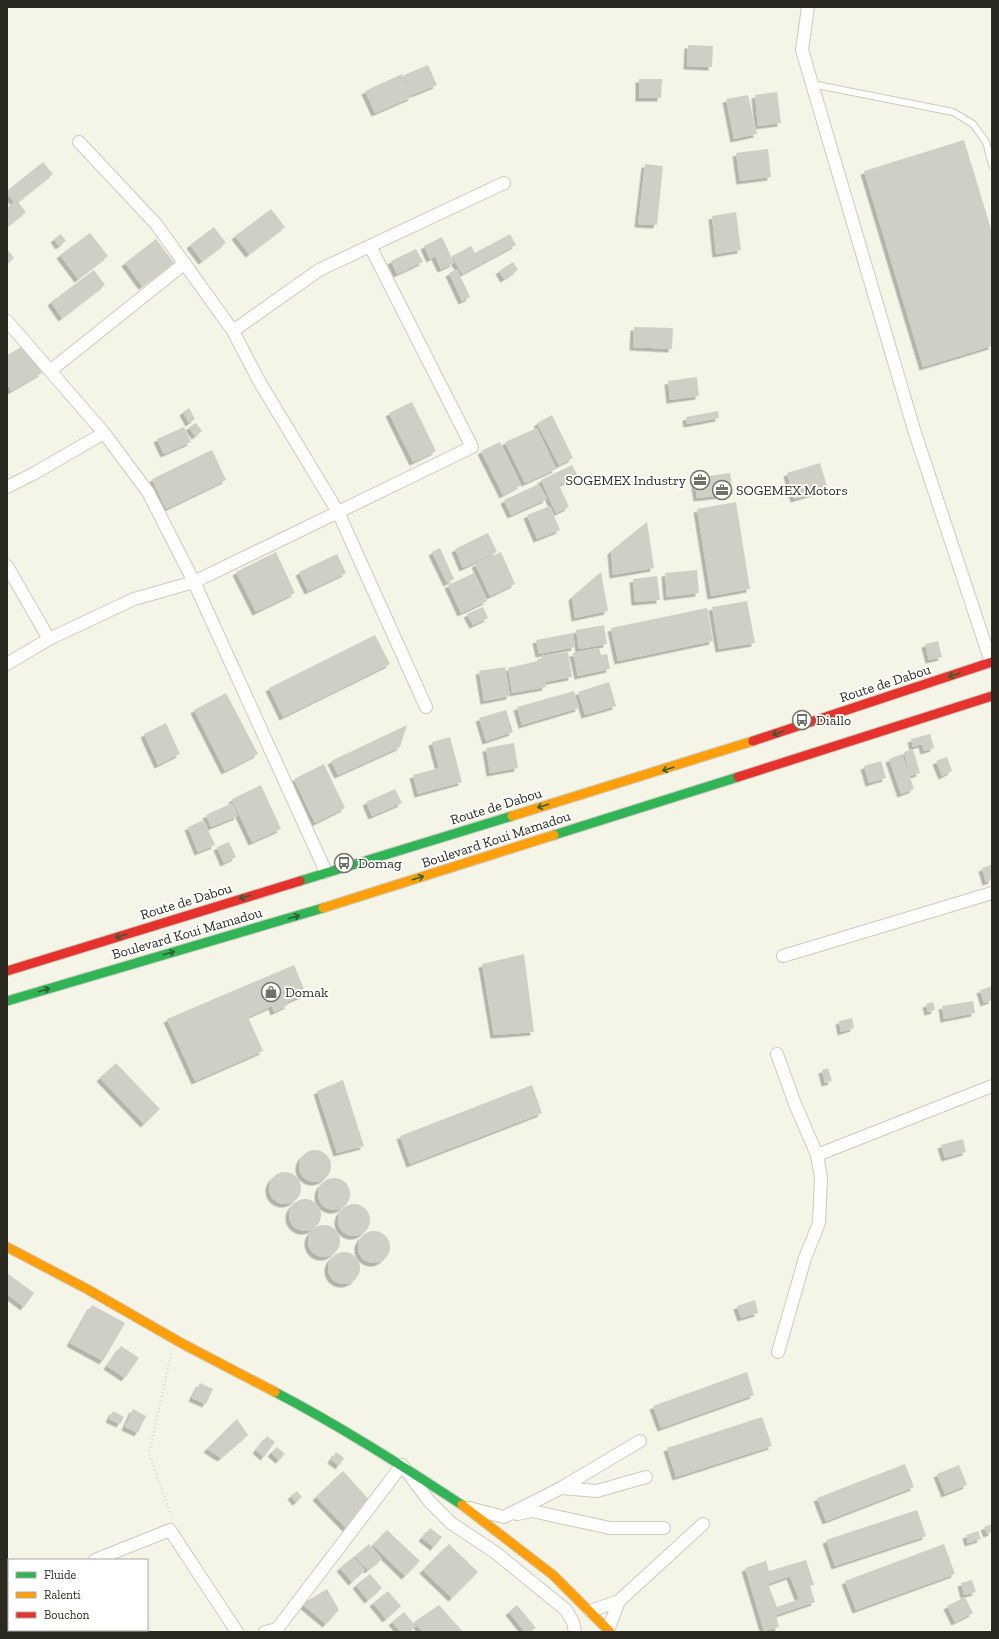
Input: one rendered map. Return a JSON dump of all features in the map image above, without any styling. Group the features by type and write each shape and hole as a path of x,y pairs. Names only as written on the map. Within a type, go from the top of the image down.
{"main road":[{"name":"Route de Dabou","path":"7,971 705,757 992,662"},
{"name":"Boulevard Koui Mamadou","path":"7,1001 342,903 992,696"},
{"path":"7,1247 174,1339 317,1414 402,1465 464,1507 553,1575 609,1631"}],"street":[{"path":"808,7 802,50 915,433 992,662"},
{"path":"79,142 156,224 233,331 259,381 338,512 426,706"},
{"path":"233,331 319,270 504,183"},
{"path":"7,664 50,639 134,599 194,582 472,447 370,246"},
{"path":"50,371 184,263"},
{"path":"7,321 104,433 148,492 194,582 326,872"},
{"path":"7,487 33,474 104,433"},
{"path":"7,566 50,639"},
{"path":"783,956 992,893"},
{"path":"777,1054 795,1104 817,1155 821,1178 819,1223 805,1258 778,1352"},
{"path":"817,1155 992,1086"},
{"path":"504,1517 561,1488 640,1441"},
{"path":"265,1632 278,1630 402,1465 429,1501 451,1523 496,1553 566,1610 573,1622 575,1632"},
{"path":"561,1488 598,1491 646,1477"},
{"path":"464,1507 504,1517 532,1512 610,1528 664,1528"},
{"path":"590,1611 619,1601 703,1524"},
{"path":"98,1559 170,1530 237,1632"},
{"path":"609,1631 619,1601"}],"lane":[{"path":"812,84 953,112 973,124 986,142 992,165"},
{"path":"986,142 992,137"}],"path":[{"path":"173,1520 149,1454 174,1339"}],"building":[{"path":"688,45 713,46 712,67 687,66"},
{"path":"428,65 437,85 412,95 404,75"},
{"path":"402,74 412,97 375,113 365,91"},
{"path":"639,79 662,79 661,98 639,98"},
{"path":"777,92 781,123 758,126 755,95"},
{"path":"748,95 757,134 734,139 726,99"},
{"path":"964,140 992,232 992,346 923,367 864,171"},
{"path":"768,149 771,177 740,181 736,153"},
{"path":"43,162 53,174 18,202 26,212 7,227 7,208 14,202 7,191"},
{"path":"645,164 663,166 657,225 638,224"},
{"path":"271,209 285,227 249,254 235,236"},
{"path":"736,212 741,250 716,254 712,216"},
{"path":"214,227 226,243 202,261 190,245"},
{"path":"90,233 108,256 78,279 60,255"},
{"path":"61,234 66,241 59,246 54,239"},
{"path":"510,234 516,245 462,274 452,256 471,246 475,253"},
{"path":"442,237 454,263 441,269 435,256 430,259 424,246"},
{"path":"156,239 174,263 142,286 125,263"},
{"path":"7,249 14,258 7,264"},
{"path":"416,249 423,262 397,274 391,261"},
{"path":"513,262 518,270 504,279 499,271"},
{"path":"457,269 470,297 462,301 449,273"},
{"path":"94,270 105,285 62,318 51,302"},
{"path":"634,327 673,328 672,349 633,347"},
{"path":"25,345 42,373 11,391 7,383 7,355"},
{"path":"697,377 699,396 670,400 668,381"},
{"path":"412,402 436,451 413,462 389,413"},
{"path":"189,408 195,419 189,423 183,412"},
{"path":"718,411 719,418 687,424 686,417"},
{"path":"552,415 573,458 559,465 537,423"},
{"path":"196,423 202,431 195,436 189,427"},
{"path":"184,427 191,442 164,454 157,439"},
{"path":"537,428 556,469 525,483 505,442"},
{"path":"500,442 521,485 503,495 481,451"},
{"path":"212,450 226,480 166,509 152,479"},
{"path":"820,463 828,489 794,499 787,473"},
{"path":"572,465 578,476 559,485 569,507 556,513 541,480"},
{"path":"730,473 733,494 697,498 694,478"},
{"path":"539,484 547,499 511,515 504,500"},
{"path":"736,502 750,589 711,596 697,509"},
{"path":"550,506 560,530 537,539 527,515"},
{"path":"647,522 654,568 613,575 611,551"},
{"path":"488,533 497,552 463,568 455,549"},
{"path":"440,548 454,579 447,583 432,552"},
{"path":"276,552 295,593 256,612 236,572"},
{"path":"501,552 515,584 490,596 475,564"},
{"path":"337,554 346,573 308,591 299,572"},
{"path":"697,570 699,593 667,597 665,573"},
{"path":"601,572 608,611 575,618 572,597"},
{"path":"474,573 487,601 461,613 448,585"},
{"path":"657,576 660,600 635,602 633,579"},
{"path":"747,601 755,643 719,649 712,607"},
{"path":"483,607 488,618 473,625 467,614"},
{"path":"707,608 713,641 618,661 611,628"},
{"path":"604,625 607,644 579,649 576,630"},
{"path":"573,633 575,647 539,654 536,640"},
{"path":"375,635 390,664 283,717 269,688"},
{"path":"938,641 942,657 929,660 925,644"},
{"path":"599,648 601,655 607,654 610,669 578,676 573,653"},
{"path":"568,652 572,677 545,682 546,687 512,693 508,668 542,660 541,656"},
{"path":"505,667 510,696 484,701 479,671"},
{"path":"609,682 616,706 585,715 578,692"},
{"path":"574,691 579,708 522,725 517,707"},
{"path":"226,693 258,754 225,771 194,710"},
{"path":"506,710 513,732 486,741 479,718"},
{"path":"166,723 180,754 158,765 144,734"},
{"path":"407,725 400,747 338,775 331,761"},
{"path":"930,734 934,748 924,751 922,744 913,747 911,739"},
{"path":"450,737 462,782 418,794 413,775 439,768 432,742"},
{"path":"514,743 518,768 490,773 486,748"},
{"path":"913,749 920,773 910,776 904,752"},
{"path":"902,754 914,789 901,794 889,759"},
{"path":"947,757 952,771 942,776 936,761"},
{"path":"881,761 886,778 869,783 864,766"},
{"path":"324,764 345,808 315,823 294,779"},
{"path":"261,785 281,829 252,842 232,799"},
{"path":"395,789 402,803 372,816 366,802"},
{"path":"232,803 238,816 211,827 206,815"},
{"path":"204,820 215,845 198,852 188,827"},
{"path":"229,842 236,857 224,863 217,847"},
{"path":"992,865 992,880 986,882 982,868"},
{"path":"524,954 534,1032 494,1035 482,964"},
{"path":"294,965 306,994 287,1002 288,1005 274,1012 272,1006 248,1017 263,1051 195,1081 167,1019"},
{"path":"992,986 992,1000 984,1003 980,990"},
{"path":"973,1001 975,1013 944,1019 942,1006"},
{"path":"933,1002 935,1010 928,1012 926,1004"},
{"path":"852,1018 854,1028 841,1032 839,1021"},
{"path":"116,1063 160,1109 144,1124 100,1078"},
{"path":"828,1068 832,1081 825,1083 822,1070"},
{"path":"343,1080 364,1146 337,1153 317,1091"},
{"path":"532,1085 542,1113 410,1164 400,1136"},
{"path":"963,1139 966,1152 945,1158 941,1145"},
{"path":"315,1150 324,1153 328,1157 331,1166 328,1175 324,1179 315,1182 306,1179 302,1175 299,1166 302,1157 306,1153"},
{"path":"285,1172 294,1175 298,1179 301,1188 298,1197 294,1201 285,1204 276,1201 272,1197 269,1188 272,1179 276,1175"},
{"path":"334,1178 343,1181 347,1185 350,1194 347,1203 343,1207 334,1210 325,1207 321,1203 318,1194 321,1185 325,1181"},
{"path":"305,1199 314,1202 318,1206 321,1215 318,1224 314,1228 305,1231 296,1228 292,1224 289,1215 292,1206 296,1202"},
{"path":"354,1204 363,1207 367,1211 370,1220 367,1229 363,1233 354,1236 345,1233 341,1229 338,1220 341,1211 345,1207"},
{"path":"324,1225 333,1228 337,1232 340,1241 337,1250 333,1254 324,1257 315,1254 311,1250 308,1241 311,1232 315,1228"},
{"path":"374,1231 383,1234 387,1238 390,1247 387,1256 383,1260 374,1263 365,1260 361,1256 358,1247 361,1238 365,1234"},
{"path":"344,1252 353,1255 357,1259 360,1268 357,1277 353,1281 344,1284 335,1281 331,1277 328,1268 331,1259 335,1255"},
{"path":"7,1273 34,1293 24,1307 7,1294"},
{"path":"755,1300 758,1313 741,1318 737,1306"},
{"path":"92,1305 125,1323 103,1361 70,1343"},
{"path":"121,1346 139,1358 125,1378 107,1366"},
{"path":"747,1372 754,1395 661,1428 653,1406"},
{"path":"200,1383 213,1389 206,1404 192,1398"},
{"path":"133,1409 146,1416 138,1433 125,1427"},
{"path":"113,1411 124,1417 120,1424 109,1419"},
{"path":"762,1417 772,1446 676,1477 667,1448"},
{"path":"237,1419 248,1435 221,1458 207,1449"},
{"path":"267,1436 275,1442 264,1457 256,1450"},
{"path":"277,1447 285,1454 279,1460 271,1453"},
{"path":"336,1452 344,1458 339,1466 331,1460"},
{"path":"905,1464 914,1487 826,1521 817,1498"},
{"path":"959,1465 967,1485 945,1494 937,1474"},
{"path":"343,1471 372,1503 346,1528 316,1497"},
{"path":"297,1491 302,1497 296,1502 291,1496"},
{"path":"917,1510 926,1536 835,1566 826,1540"},
{"path":"992,1524 992,1532 987,1534 984,1527"},
{"path":"430,1528 442,1537 434,1547 422,1538"},
{"path":"387,1530 420,1561 405,1576 373,1545"},
{"path":"978,1531 981,1539 968,1543 966,1535"},
{"path":"369,1544 382,1559 368,1570 355,1556"},
{"path":"449,1544 478,1572 452,1598 423,1570"},
{"path":"944,1544 955,1574 856,1610 845,1581"},
{"path":"353,1557 365,1570 352,1582 340,1568"},
{"path":"806,1560 814,1585 810,1586 815,1602 776,1615 779,1627 764,1631 745,1568 766,1561 769,1571","holes":["790,1576 799,1599 777,1607 768,1584"]},
{"path":"370,1574 382,1588 368,1600 356,1585"},
{"path":"972,1580 976,1592 964,1595 961,1583"},
{"path":"327,1589 339,1610 326,1624 302,1604"},
{"path":"388,1591 401,1606 386,1619 373,1603"},
{"path":"965,1597 973,1613 955,1622 947,1606"},
{"path":"439,1605 463,1632 423,1632 414,1622"},
{"path":"517,1605 536,1628 530,1632 525,1632 509,1612"},
{"path":"404,1612 416,1626 409,1632 401,1632 392,1622"}],"traffic: fast":[{"path":"554,835 738,777"},
{"path":"300,881 512,816"},
{"path":"7,1001 323,908"},
{"path":"275,1392 370,1446 462,1505"}],"traffic: slow":[{"path":"512,816 753,741"},
{"path":"323,908 554,835"},
{"path":"7,1247 87,1289 183,1344 275,1392"},
{"path":"462,1505 553,1575 610,1632"}],"traffic: jam":[{"path":"753,741 992,662"},
{"path":"738,777 992,696"},
{"path":"7,971 300,881"}],"place":[{"name":"SOGEMEX Industry","path":"700,480"},
{"name":"SOGEMEX Motors","path":"722,490"},
{"name":"Diallo","path":"802,720"},
{"name":"Domag","path":"344,863"},
{"name":"Domak","path":"271,992"}]}
